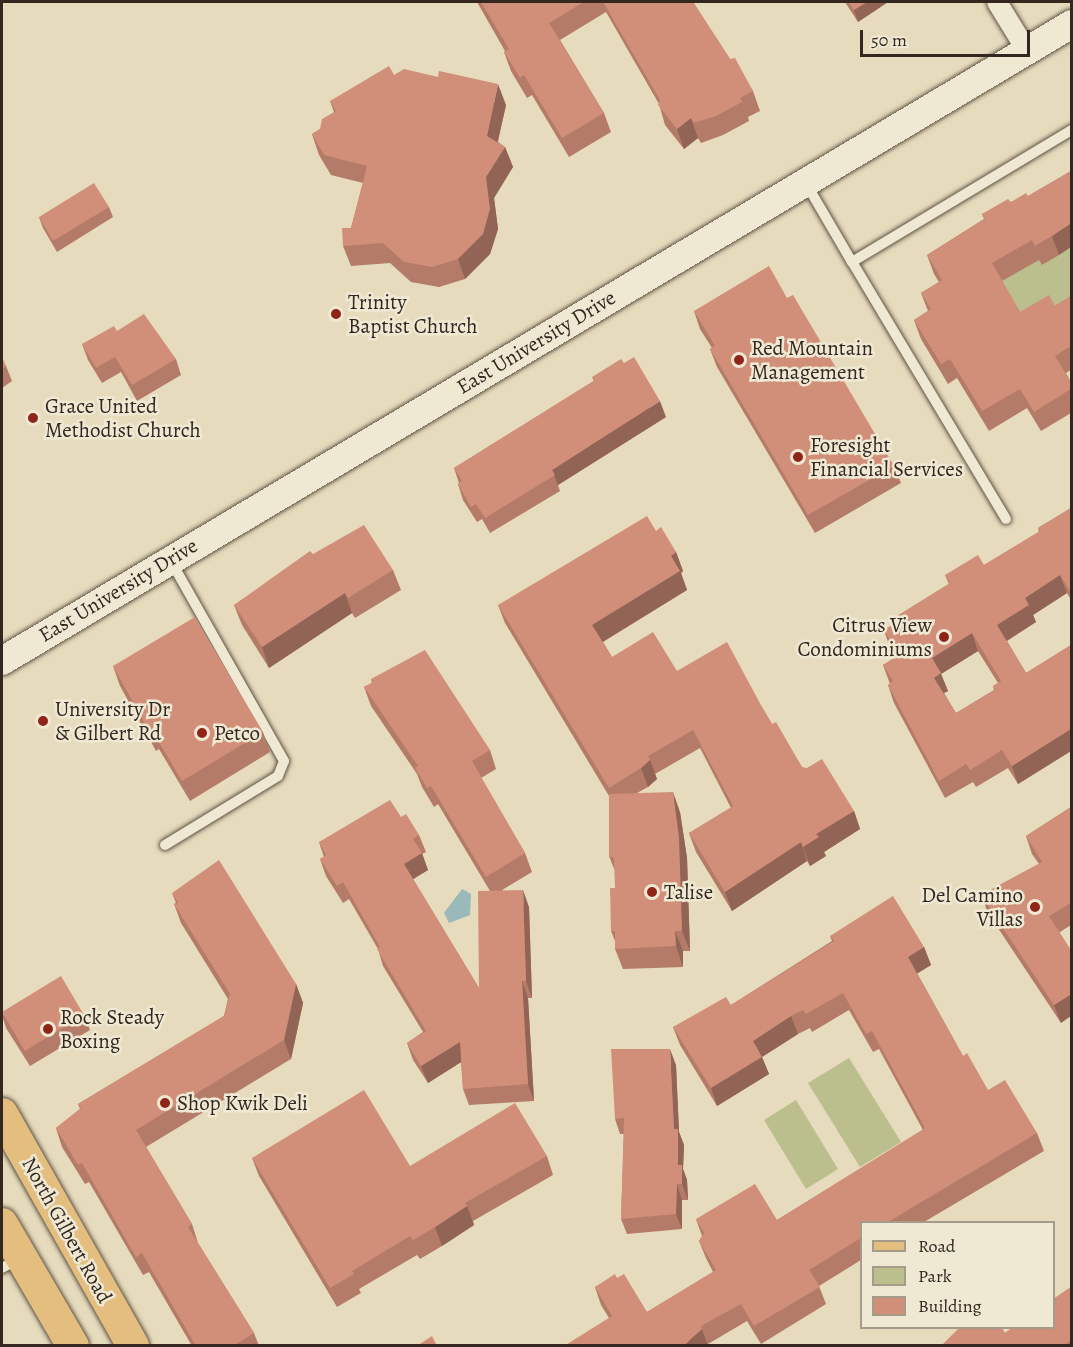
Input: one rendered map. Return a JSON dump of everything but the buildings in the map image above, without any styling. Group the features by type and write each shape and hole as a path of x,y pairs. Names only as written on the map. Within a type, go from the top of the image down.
{"main road":[{"name":"East University Drive","path":"2,662 170,559 1071,24"},
{"name":"North Gilbert Road","path":"5,1127 133,1346"},
{"path":"2,1224 11,1263 73,1346"}],"street":[{"path":"998,2 1027,51"}],"lane":[{"path":"852,262 1071,130"},
{"path":"805,183 1006,519"},
{"path":"165,845 278,776 284,761 170,559"}],"green space":[{"path":"1071,241 1071,320 1041,323 981,295 1036,255 1043,265"},
{"path":"849,1058 901,1142 860,1167 808,1083"},
{"path":"796,1100 838,1169 806,1189 764,1120"}],"water":[{"path":"462,889 471,894 470,915 449,923 444,913"}],"place":[{"name":"Trinity Baptist Church","path":"336,314"},
{"name":"Red Mountain Management","path":"739,360"},
{"name":"Grace United Methodist Church","path":"33,418"},
{"name":"Foresight Financial Services","path":"798,457"},
{"name":"Citrus View Condominiums","path":"944,637"},
{"name":"University Dr & Gilbert Rd","path":"43,721"},
{"name":"Petco","path":"202,733"},
{"name":"Talise","path":"652,892"},
{"name":"Del Camino Villas","path":"1035,907"},
{"name":"Rock Steady Boxing","path":"48,1029"},
{"name":"Shop Kwik Deli","path":"165,1103"}]}
